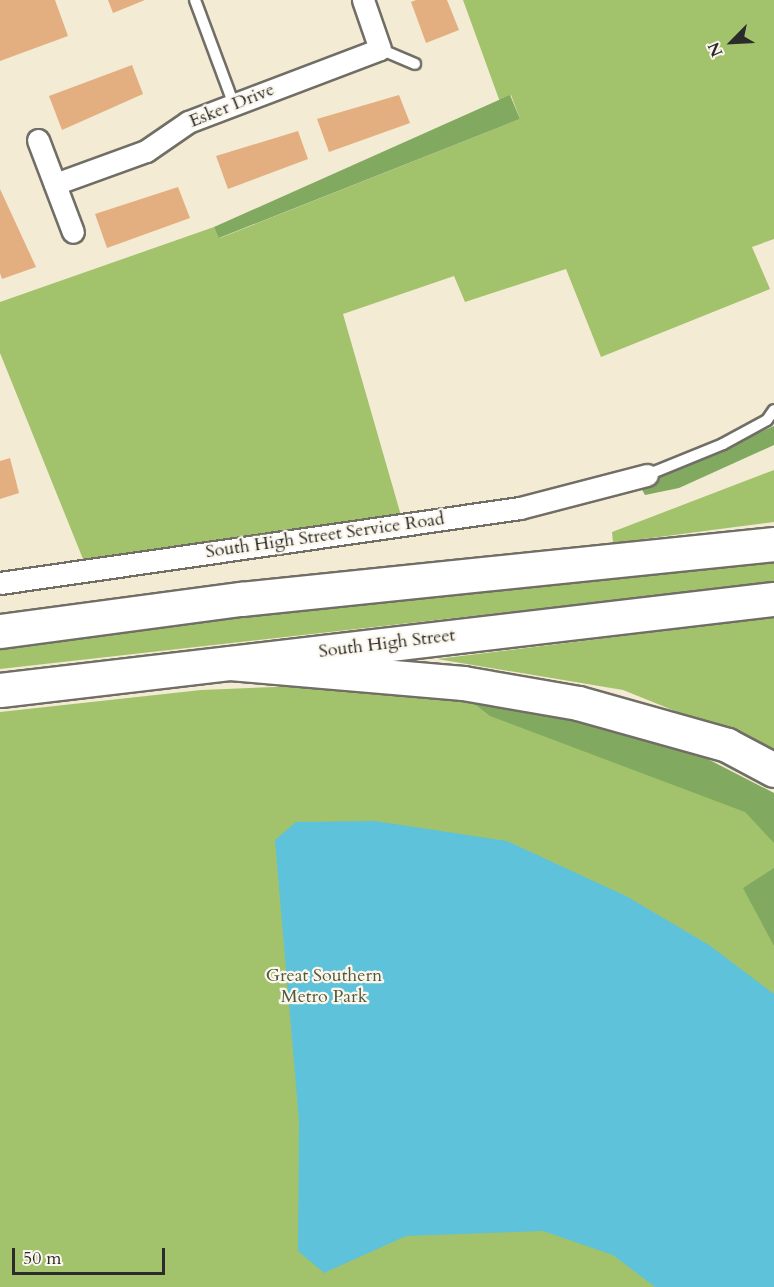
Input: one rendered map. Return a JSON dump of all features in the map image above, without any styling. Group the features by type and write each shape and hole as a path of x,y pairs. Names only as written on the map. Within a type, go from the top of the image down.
{"main road":[{"path":"0,631 241,599 774,544"},
{"name":"South High Street","path":"0,690 774,599"},
{"path":"230,663 464,683 578,703 727,745 774,770"}],"street":[{"path":"363,0 380,49"},
{"name":"Esker Drive","path":"55,184 146,151 188,122 380,49"},
{"path":"38,140 72,232"},
{"name":"South High Street Service Road","path":"0,583 520,508 646,475"}],"lane":[{"path":"195,0 234,105"},
{"path":"380,49 415,64"},
{"path":"646,475 723,444 767,420 774,410"}],"green space":[{"path":"463,0 774,0 774,239 752,247 770,289 601,357 566,269 465,302 454,276 343,314 402,519 85,564 0,353 0,302 214,227 220,238 520,119 511,95 500,102"},
{"path":"510,95 520,119 219,238 214,227"},
{"path":"774,426 774,445 679,488 645,495 640,486"},
{"path":"774,470 774,522 613,543 612,532"},
{"path":"774,557 774,582 0,669 0,644"},
{"path":"774,617 774,758 727,732 623,690 437,659"},
{"name":"Great Southern Metro Park","path":"300,686 462,694 774,793 774,1287 0,1287 0,712 201,690"},
{"path":"462,694 599,716 692,751 774,793 774,843 745,812 490,716"},
{"path":"774,868 774,946 743,888"}],"water":[{"path":"375,821 507,841 626,896 709,945 774,994 774,1287 655,1287 613,1255 543,1231 406,1236 324,1273 298,1251 299,1121 275,840 296,822"}],"building":[{"path":"0,0 55,0 68,36 0,61"},
{"path":"108,0 145,0 113,13"},
{"path":"447,0 459,30 426,43 411,2"},
{"path":"132,65 143,94 62,130 49,96"},
{"path":"399,95 410,123 329,152 317,119"},
{"path":"298,131 308,159 228,189 216,156"},
{"path":"178,187 190,218 107,248 95,214"},
{"path":"0,189 36,267 2,279 0,273"},
{"path":"10,458 19,493 0,499 0,461"}]}
